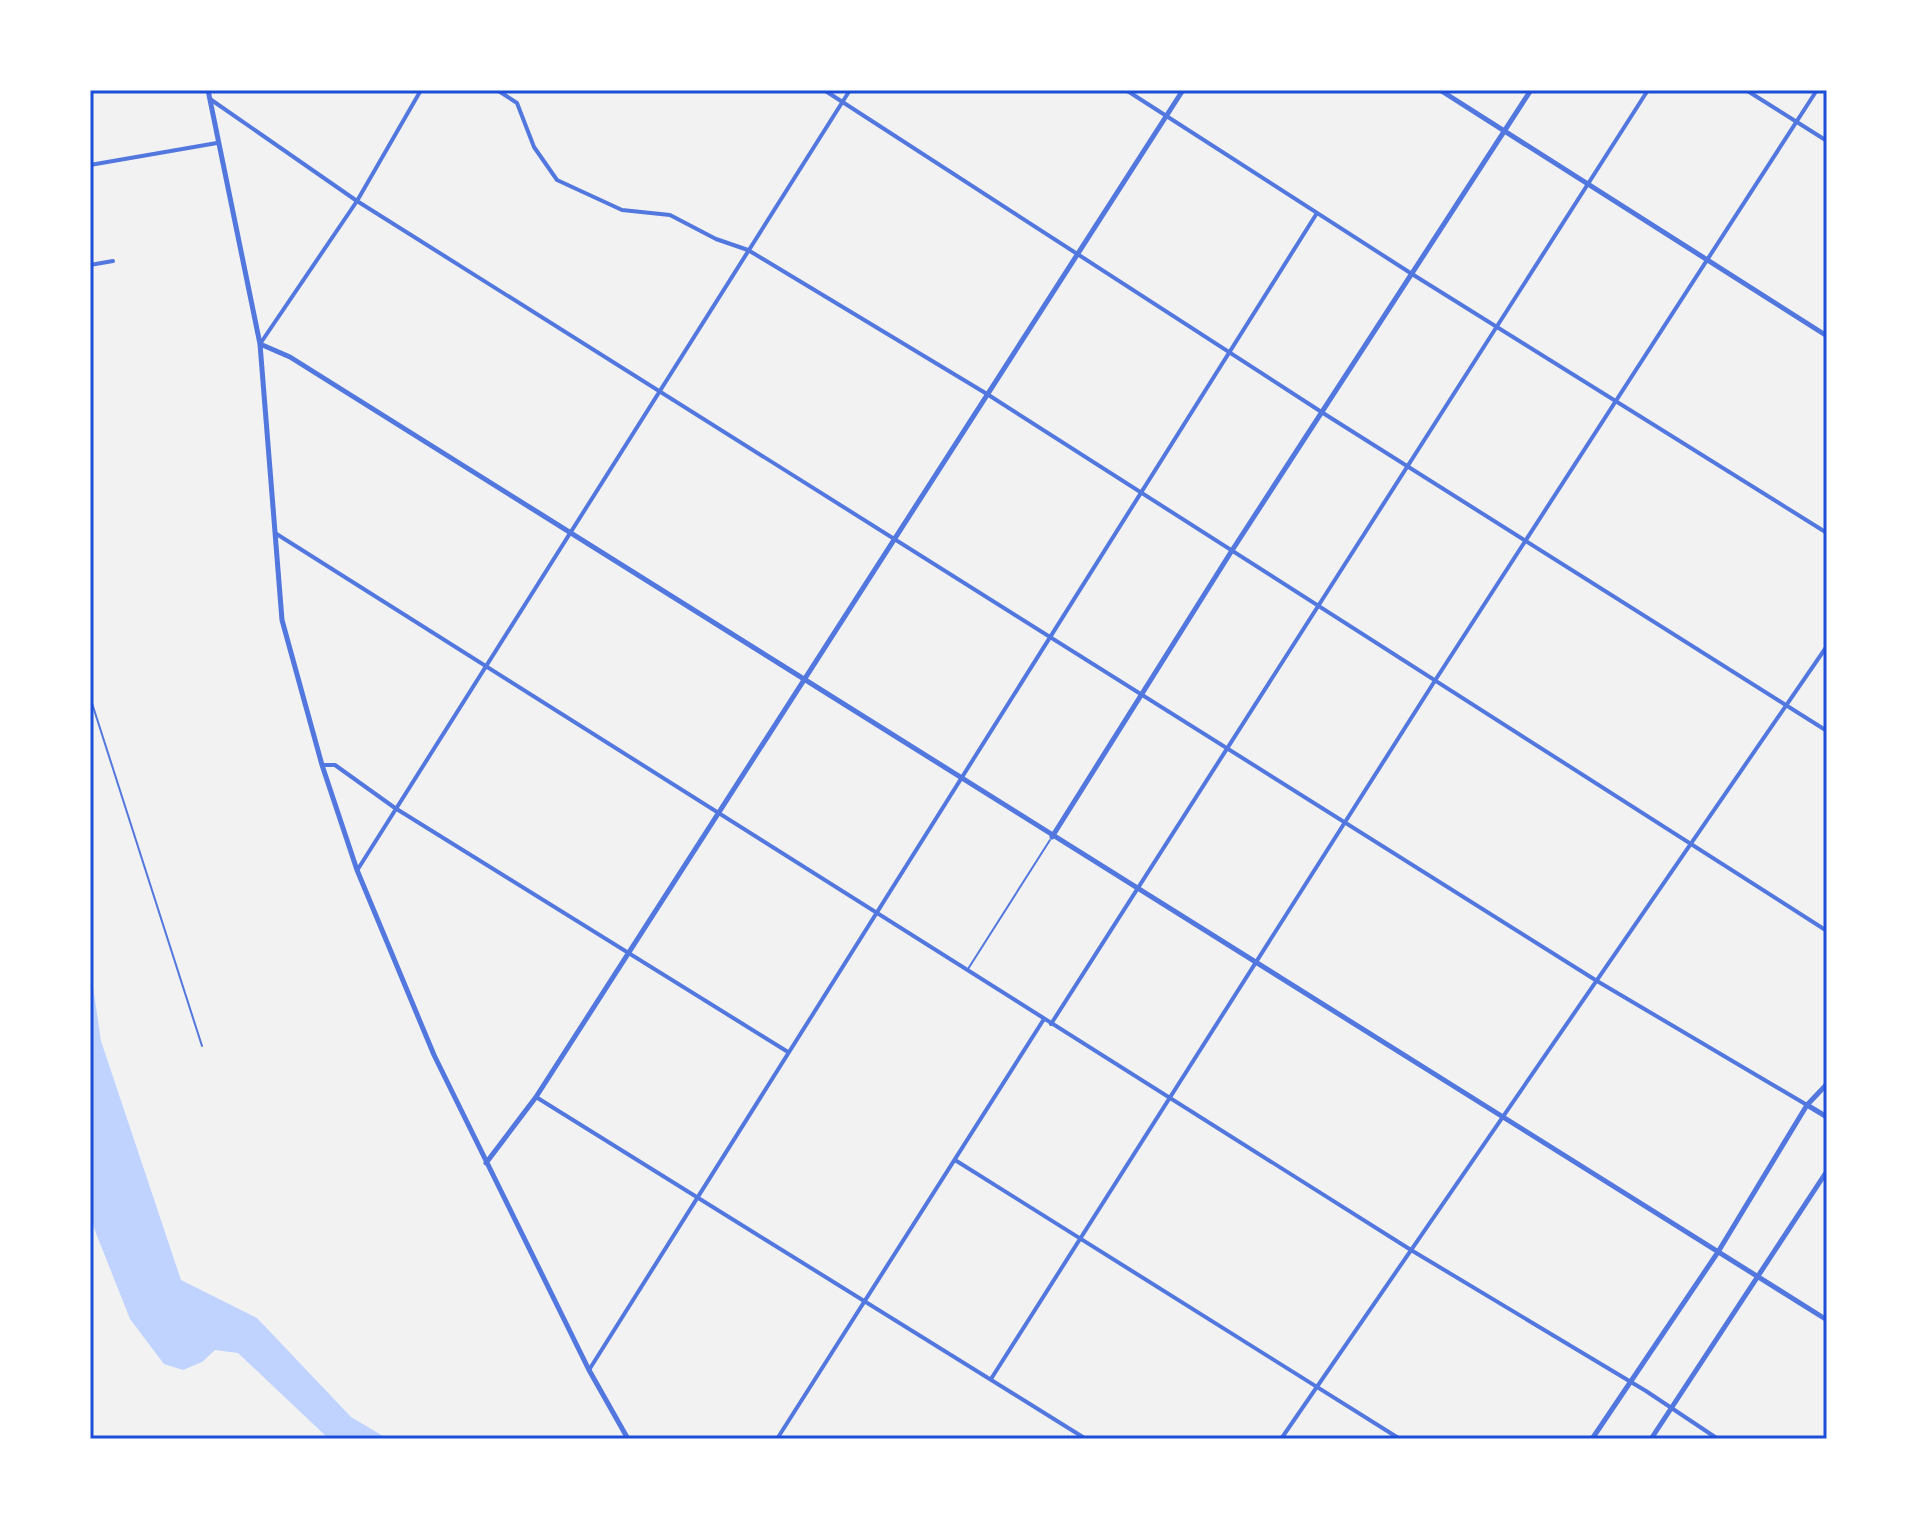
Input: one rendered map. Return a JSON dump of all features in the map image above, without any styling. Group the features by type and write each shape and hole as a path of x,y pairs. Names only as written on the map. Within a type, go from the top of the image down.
{"street":[{"path":"208,90 260,344 282,620 322,765 357,870 434,1055 589,1370 628,1439"},
{"path":"260,344 357,201 421,90"},
{"path":"497,90 517,103 534,147 557,180 622,210 670,215 716,239 748,250 987,394 1827,931"},
{"path":"824,90 1323,413 1827,731"},
{"path":"357,870 484,664 850,90"},
{"path":"1126,90 1412,274 1827,533"},
{"path":"486,1163 536,1097 1183,90"},
{"path":"1440,90 1827,336"},
{"path":"1052,837 1231,552 1531,90"},
{"path":"1051,1024 1229,748 1406,464 1648,90"},
{"path":"1746,90 1827,141"},
{"path":"991,1379 1436,679 1817,90"},
{"path":"210,99 357,201 1597,981 1827,1117"},
{"path":"90,165 217,143"},
{"path":"589,1370 1317,213"},
{"path":"90,265 113,261"},
{"path":"260,344 290,357 571,531 1052,837 1827,1320"},
{"path":"273,532 1411,1250 1630,1382 1718,1439"},
{"path":"1281,1439 1827,646"},
{"path":"322,765 335,765 395,808 788,1053"},
{"path":"777,1439 1044,1019"},
{"path":"1592,1439 1718,1252 1807,1105 1827,1084"},
{"path":"536,1097 1086,1439"},
{"path":"955,1160 1400,1439"},
{"path":"1651,1439 1827,1171"}],"lane":[{"path":"90,697 202,1046"},
{"path":"967,970 1052,837"}],"water":[{"path":"90,966 101,1041 181,1280 257,1318 351,1417 388,1439 329,1439 238,1353 215,1350 202,1362 183,1370 164,1364 130,1319 90,1218"}]}
